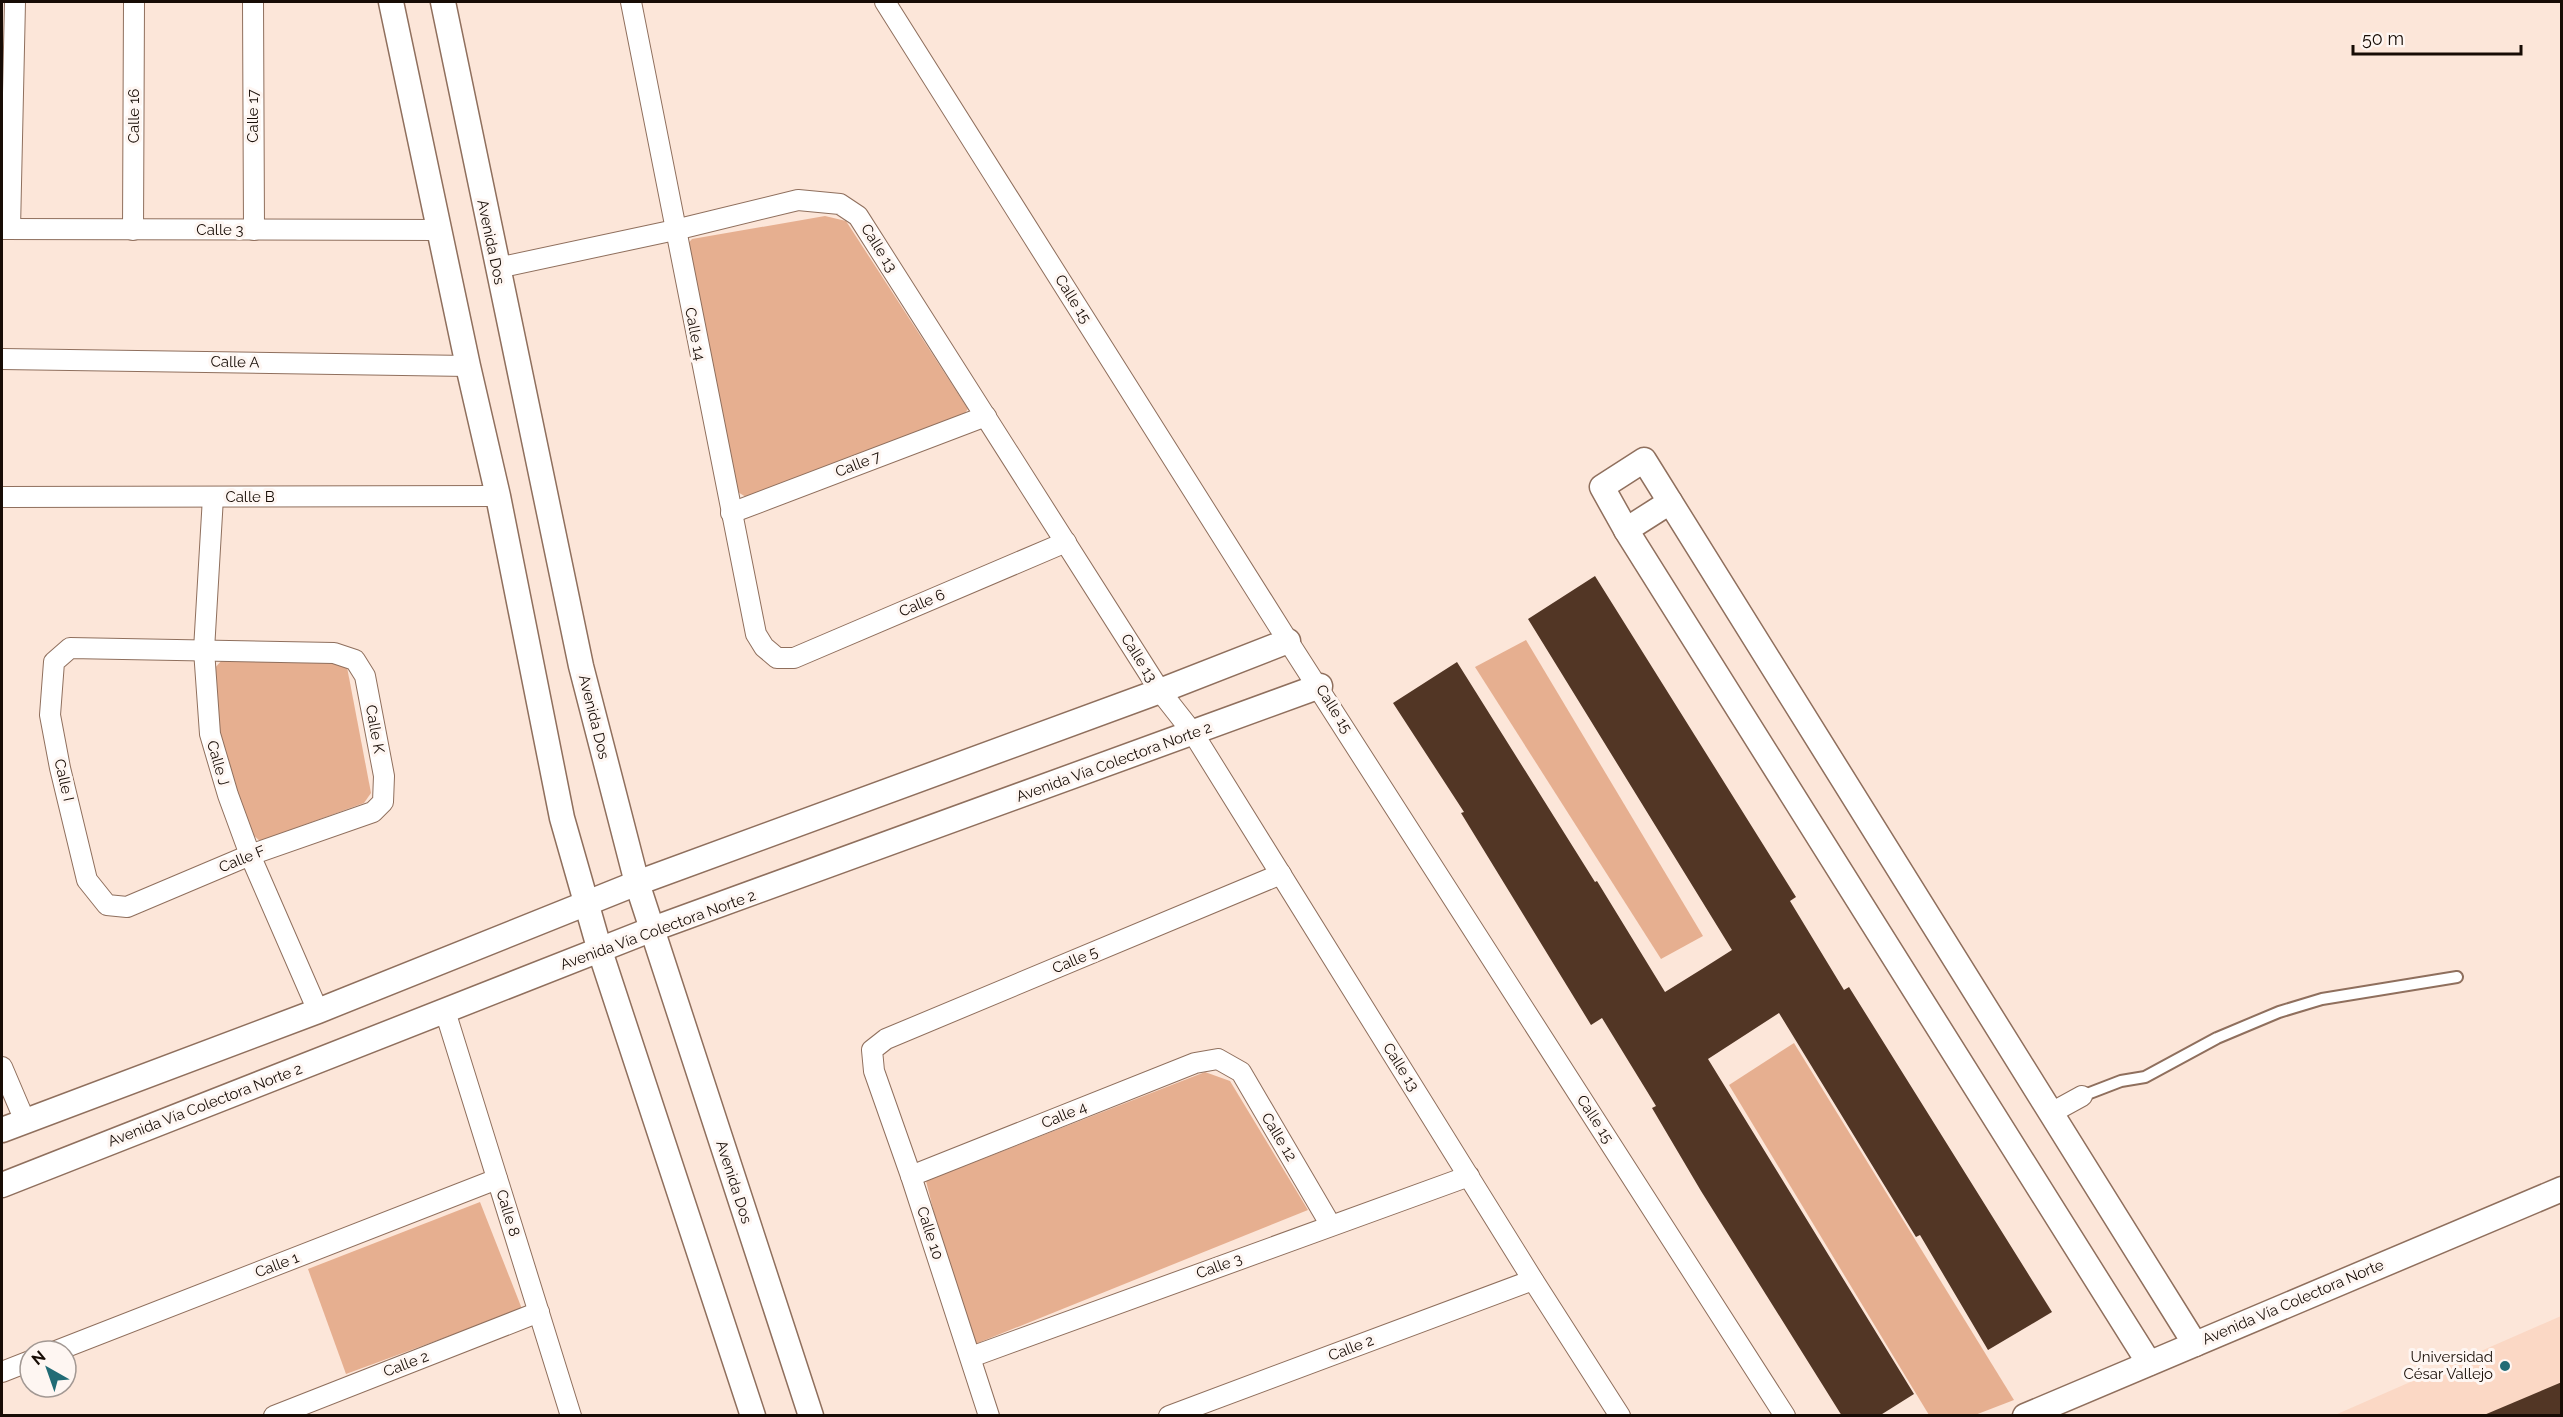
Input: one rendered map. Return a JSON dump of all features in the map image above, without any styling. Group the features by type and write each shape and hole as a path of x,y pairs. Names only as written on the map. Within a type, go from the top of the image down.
{"street":[{"path":"6,229 15,2"},
{"name":"Calle 16","path":"133,230 134,2"},
{"name":"Calle 17","path":"253,2 254,230"},
{"path":"391,2 468,366 498,496 562,818 600,951 753,1416"},
{"name":"Avenida Dos","path":"443,2 581,666 637,883 650,930 812,1416"},
{"name":"Calle 14","path":"631,2 756,634 764,647 777,658"},
{"name":"Calle 15","path":"885,2 1288,641 1320,686 1785,1416"},
{"name":"Calle 13","path":"497,268 675,230 798,200 840,204 858,216 1160,691 1193,733 1616,1414"},
{"name":"Calle 3","path":"6,229 439,230"},
{"name":"Calle A","path":"2,359 468,366"},
{"name":"Calle 7","path":"731,513 986,416"},
{"path":"2150,1363 1626,530 1602,487 1644,460 2195,1344"},
{"name":"Calle B","path":"2,497 498,496"},
{"name":"Calle J","path":"213,497 204,650 210,734 225,786 250,855 318,1011"},
{"path":"1626,530 1670,502"},
{"name":"Calle 6","path":"777,658 794,658 1066,542"},
{"path":"2,1130 318,1011 637,883 1160,691 1288,641"},
{"name":"Calle I","path":"102,900 87,880 50,715 51,672 58,657 70,648 204,650"},
{"name":"Calle K","path":"204,650 334,653 355,660 366,676 384,776 383,802"},
{"name":"Avenida Vía Colectora Norte 2","path":"2,1185 650,930 1320,686"},
{"name":"Calle F","path":"102,900 116,908 127,907 250,855 373,812 383,802"},
{"name":"Calle 5","path":"872,1050 886,1039 1281,874"},
{"name":"Calle 8","path":"445,1011 571,1416"},
{"name":"Calle 10","path":"872,1050 874,1071 911,1176 989,1416"},
{"name":"Calle 4","path":"911,1176 1195,1063 1218,1059"},
{"name":"Calle 12","path":"1218,1059 1240,1072 1330,1224"},
{"path":"2,1067 25,1121"},
{"path":"2051,1113 2082,1096"},
{"name":"Calle 3","path":"971,1358 1330,1224 1468,1176"},
{"name":"Calle 1","path":"78,1342 497,1179"},
{"name":"Avenida Vía Colectora Norte","path":"2025,1416 2562,1189"},
{"name":"Calle 2","path":"1169,1416 1205,1409 1533,1280"},
{"name":"Calle 2","path":"274,1416 539,1312"},
{"path":"2,1372 18,1366"}],"lane":[{"path":"2082,1096 2121,1081 2145,1077 2217,1038 2279,1012 2322,999 2457,977"}],"shaded area":[{"path":"825,216 846,221 968,409 961,418 746,497 731,488 683,249 692,239"},
{"path":"1526,640 1703,936 1661,959 1475,667"},
{"path":"223,659 340,660 347,667 371,793 364,803 260,841 253,835 225,760 219,731 213,670"},
{"path":"1794,1043 2014,1400 1975,1415 1929,1415 1729,1085"},
{"path":"1205,1072 1230,1081 1308,1210 968,1347 926,1181"},
{"path":"480,1202 522,1309 346,1374 308,1269"},
{"name":"Universidad César Vallejo","path":"2561,1316 2561,1415 2335,1415"}],"building":[{"path":"1595,576 1796,897 1790,901 1844,990 1849,987 2052,1312 1988,1350 1920,1235 1916,1237 1779,1013 1708,1059 1914,1394 1879,1416 1842,1416 1701,1191 1652,1108 1656,1106 1602,1018 1591,1025 1461,813 1464,812 1393,703 1457,662 1665,992 1702,969 1732,950 1528,619"},
{"path":"2562,1382 2562,1416 2484,1416 2484,1415"}],"place":[{"name":"Universidad César Vallejo","path":"2505,1366"}]}
